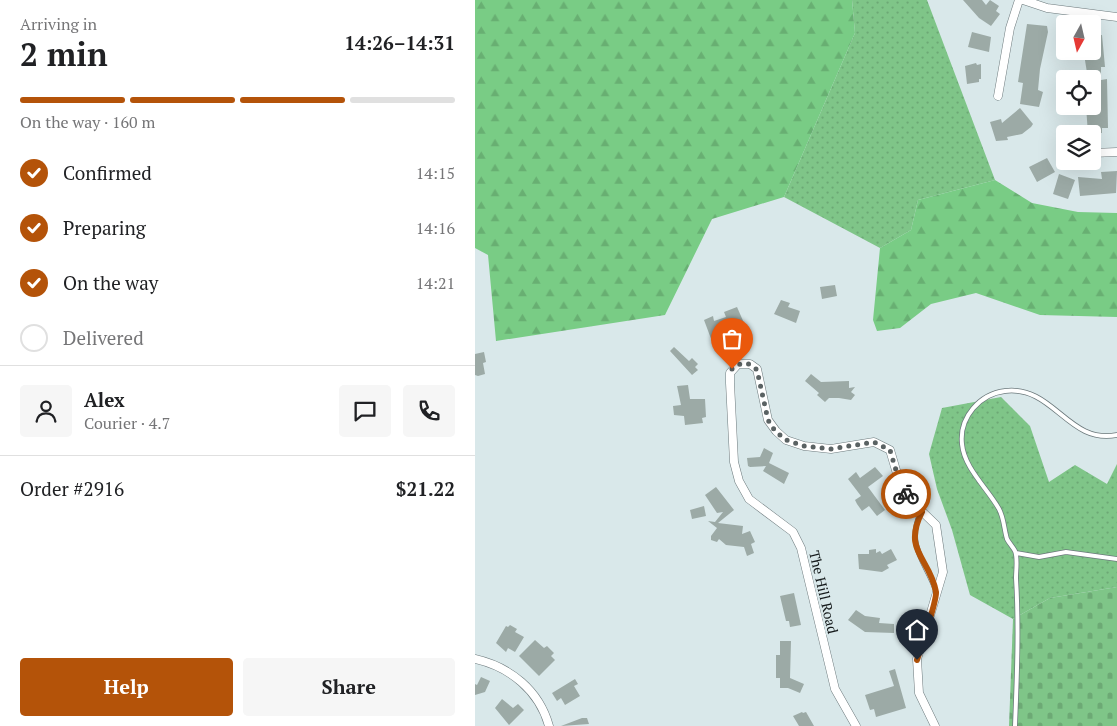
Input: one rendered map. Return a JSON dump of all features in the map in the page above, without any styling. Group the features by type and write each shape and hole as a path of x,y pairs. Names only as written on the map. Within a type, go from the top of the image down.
{"street":[{"path":"998,96 1010,28 1021,0 1047,8 1117,17"},
{"path":"1101,153 1117,152"},
{"name":"The Hill Road","path":"856,726 835,688 801,548 793,532 749,499 739,481 733,462 730,383 732,369 738,364 747,363 757,370 768,420 780,436 791,443 831,449 874,442 890,450 901,487 922,512 937,525 943,572 917,660 919,693 934,726"},
{"path":"475,659 494,664 521,681 540,705 549,726"}],"lane":[{"path":"1015,726 1019,630 1016,553 1008,540 1000,511 965,457 961,443 963,426 968,414 989,395 1006,391 1033,394 1049,402 1075,427 1101,436 1117,435"},
{"path":"922,512 917,521 914,545 930,574 936,594"},
{"path":"1016,553 1039,557 1066,552 1117,559"}],"green space":[{"path":"475,0 852,0 855,33 784,197 712,219 665,315 496,341 488,255 475,248"},
{"path":"852,0 927,0 995,180 918,200 911,230 880,248 784,197 855,33"},
{"path":"995,180 1032,203 1078,212 1117,213 1117,317 1040,315 976,293 931,304 900,328 877,331 873,320 880,248 911,230 918,200"},
{"path":"1001,397 1030,426 1049,482 1075,465 1107,484 1117,464 1117,587 1050,598 1013,619 970,595 952,530 937,489 929,454 942,408"},
{"path":"1117,587 1117,726 1009,726 1013,619 1050,598"}],"building":[{"path":"963,0 982,0 986,5 990,0 999,6 996,11 1000,14 991,26 979,18"},
{"path":"1027,24 1047,26 1048,32 1040,69 1038,90 1043,92 1039,107 1020,104 1023,83 1018,82"},
{"path":"972,32 991,37 989,52 968,47"},
{"path":"1101,35 1105,67 1101,67 1101,70 1087,70 1085,60 1101,60"},
{"path":"976,63 977,65 981,64 981,79 979,79 979,82 967,84 965,66"},
{"path":"1107,79 1108,128 1102,128 1101,133 1101,125 1087,125 1087,115 1101,115 1101,80"},
{"path":"1020,108 1033,124 1031,127 1022,134 1007,137 1008,140 996,141 990,122 1001,119 1002,123"},
{"path":"1047,158 1055,172 1037,182 1029,167"},
{"path":"1117,171 1116,193 1080,196 1078,177 1102,179 1101,172"},
{"path":"1059,174 1075,180 1068,199 1053,194"},
{"path":"835,285 837,296 822,299 820,287"},
{"path":"781,300 790,303 788,307 800,311 796,323 774,314"},
{"path":"737,307 744,323 732,327 733,331 720,336 722,340 713,344 704,320 713,316 714,321 726,317 724,312"},
{"path":"674,347 689,361 692,358 698,364 695,367 698,370 692,375 670,351"},
{"path":"484,352 486,362 483,363 485,374 478,376 475,375 475,354"},
{"path":"811,374 821,382 849,381 849,388 855,387 851,392 855,395 851,400 829,398 825,402 817,395 819,393 805,381"},
{"path":"688,385 690,399 705,399 706,417 702,418 703,423 685,425 684,416 674,415 673,406 681,405 677,386"},
{"path":"764,448 773,453 769,463 789,473 784,484 763,471 766,466 748,466 747,458 760,457"},
{"path":"875,467 883,476 868,487 885,510 877,516 869,506 862,511 855,500 861,496 848,479 856,472 860,478"},
{"path":"716,487 734,510 718,523 743,526 742,534 750,531 755,542 751,544 754,553 747,556 744,547 726,545 719,539 717,542 711,540 711,536 717,528 708,521 715,522 723,512 717,513 705,495"},
{"path":"704,506 706,516 692,519 690,510"},
{"path":"876,549 876,553 880,551 882,554 891,549 897,560 887,565 889,568 882,572 859,569 858,554 869,554 869,550"},
{"path":"794,593 801,625 790,627 789,621 786,621 780,596"},
{"path":"856,610 865,616 880,618 879,623 894,624 894,633 865,632 848,620"},
{"path":"510,625 517,629 515,632 524,637 515,652 508,648 506,652 496,643 506,626"},
{"path":"535,640 544,648 547,646 554,653 551,656 555,660 539,676 519,656"},
{"path":"780,641 791,641 790,678 804,684 800,693 788,688 780,688 780,678 776,678 776,655 780,655"},
{"path":"895,669 906,708 876,717 874,709 870,710 865,695 894,686 889,671"},
{"path":"481,677 490,681 485,692 475,695 475,684 477,685"},
{"path":"575,679 578,684 574,686 580,696 565,705 561,698 557,701 552,693"},
{"path":"502,699 513,708 518,704 524,710 509,725 495,708"},
{"path":"806,712 814,726 799,726 793,716"},
{"path":"587,718 589,724 561,726"}],"way so far":[{"path":"732,369 738,364 747,363 754,366 757,370 768,420 780,436 798,445 831,449 874,442 890,450 901,487 906,494"}],"route":[{"path":"906,494 922,512 917,521 914,545 930,574 936,594 917,660"}]}
